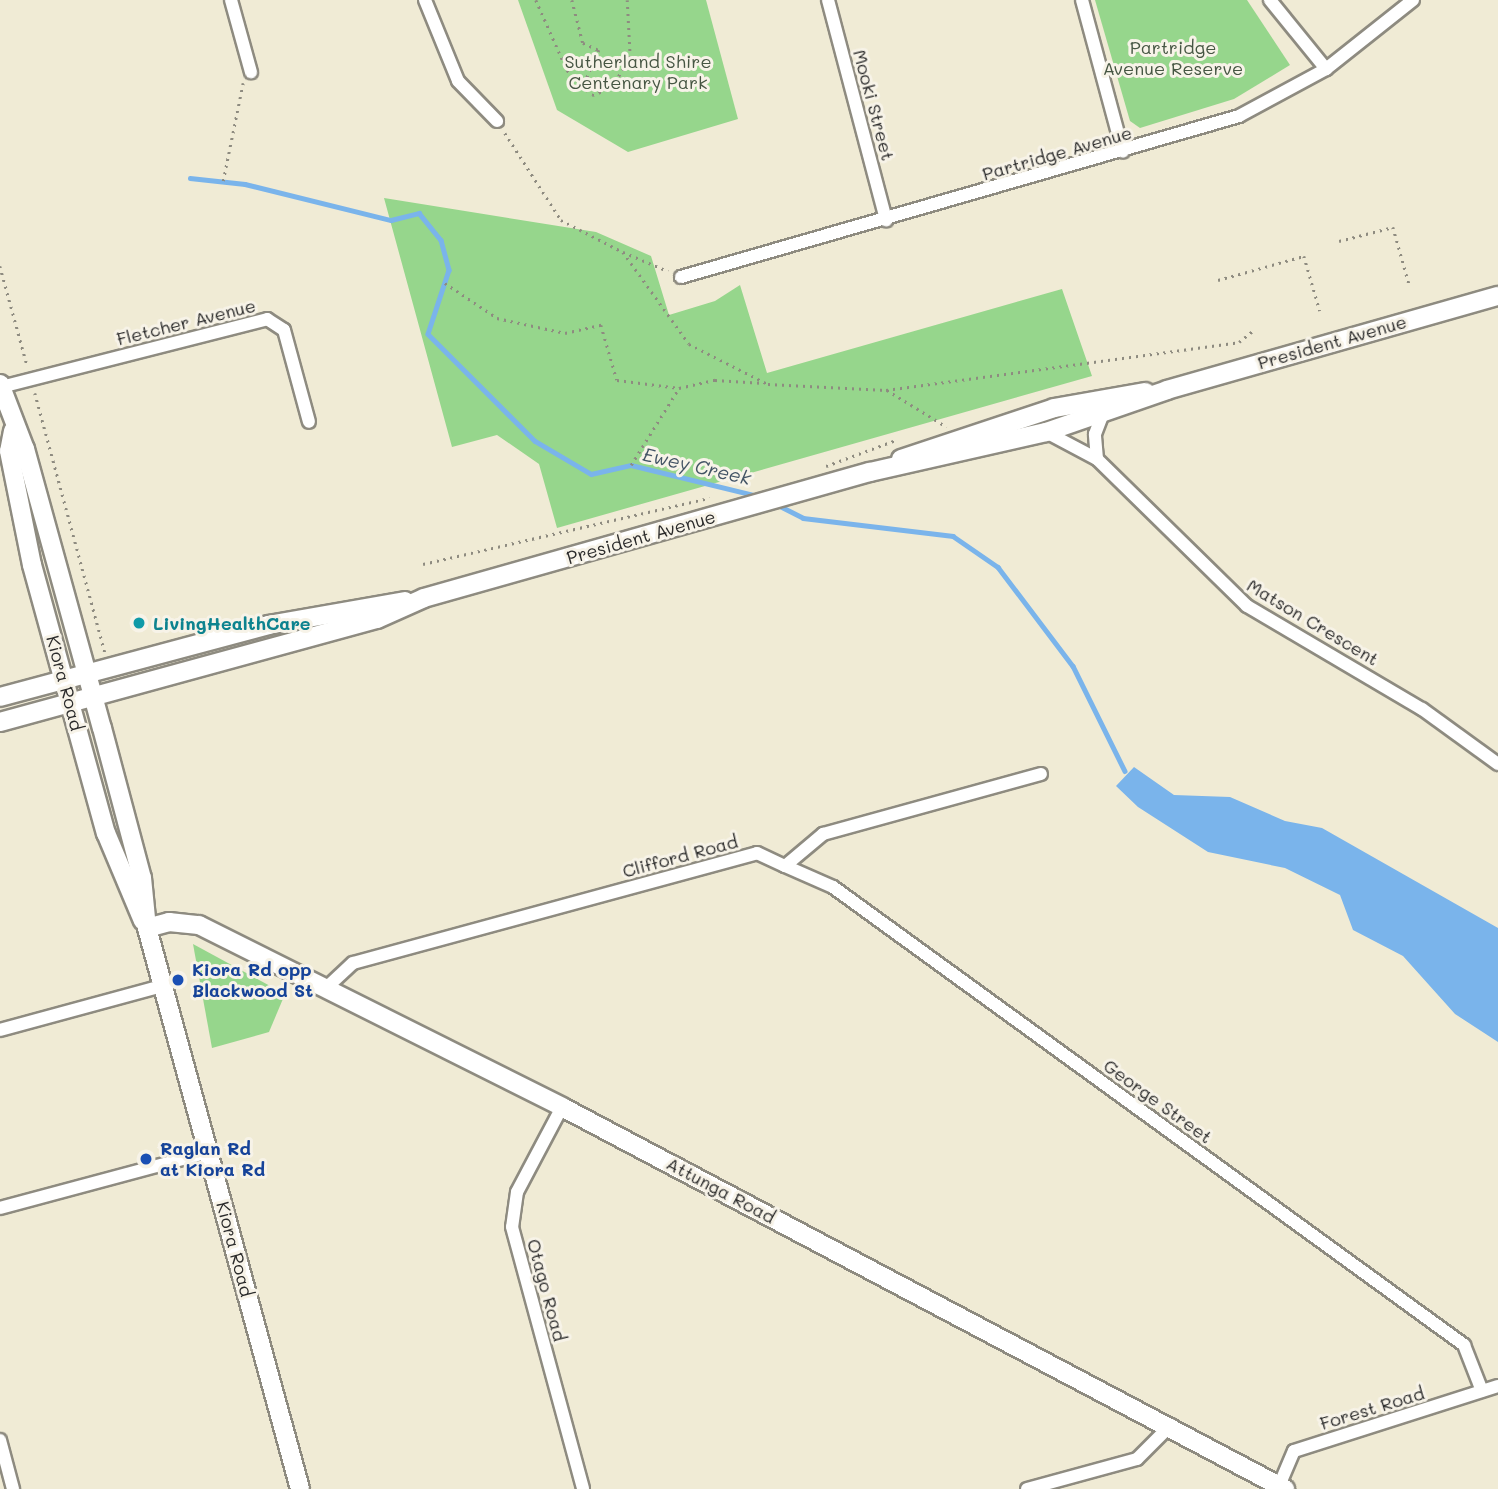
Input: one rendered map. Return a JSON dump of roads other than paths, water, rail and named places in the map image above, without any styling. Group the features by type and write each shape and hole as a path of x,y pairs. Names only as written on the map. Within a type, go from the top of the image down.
{"street":[{"path":"231,0 251,72"},
{"path":"425,0 458,81 497,121"},
{"name":"Mooki Street","path":"828,0 886,220"},
{"path":"1082,0 1123,152"},
{"path":"1270,0 1326,69"},
{"name":"Partridge Avenue","path":"681,277 1123,152 1239,116 1326,69 1413,0"},
{"name":"President Avenue","path":"0,697 268,625 412,601 870,472 1046,432 1102,416 1167,390 1498,296"},
{"name":"Fletcher Avenue","path":"0,385 267,319 284,330 309,422"},
{"name":"Kiora Road","path":"0,385 16,499 64,679 118,871 147,928"},
{"name":"President Avenue","path":"870,472 953,438 1054,408 1167,390"},
{"path":"1097,459 1095,434 1102,416"},
{"name":"Matson Crescent","path":"1046,432 1097,459 1247,606 1422,709 1498,764"},
{"name":"Kiora Road","path":"7,433 25,449 94,696 142,878 147,928 299,1489"},
{"name":"President Avenue","path":"0,722 377,619 412,601"},
{"path":"785,866 823,834 1041,774"},
{"name":"Clifford Road","path":"325,989 354,963 757,853 785,866"},
{"name":"George Street","path":"785,866 833,887 1464,1345 1482,1391"},
{"name":"Attunga Road","path":"147,928 169,922 199,925 562,1107 1171,1425 1282,1488"},
{"path":"0,1030 162,986"},
{"name":"Otago Road","path":"562,1107 517,1192 512,1227 583,1489"},
{"path":"0,1208 209,1152"},
{"name":"Forest Road","path":"1282,1488 1294,1451 1498,1386"},
{"path":"1027,1489 1137,1459 1171,1425"},
{"path":"0,1440 13,1489"}],"water":[{"path":"1134,767 1174,795 1230,797 1285,821 1322,828 1498,928 1498,1042 1455,1014 1403,956 1353,930 1340,895 1285,868 1208,852 1138,807 1116,786"}],"waterway":[{"name":"Ewey Creek","path":"190,178 245,184 391,220 419,213 441,240 449,270 428,334 535,441 591,474 631,465 762,497"},
{"name":"Ewey Creek","path":"776,504 803,518 953,536 998,567 1073,666 1125,771"}],"place":[{"name":"LivingHealthCare","path":"139,623"},
{"name":"Kiora Rd opp Blackwood St","path":"178,980"},
{"name":"Raglan Rd at Kiora Rd","path":"146,1159"}],"park label":[{"name":"Partridge Avenue Reserve","path":"1173,58"},
{"name":"Sutherland Shire Centenary Park","path":"638,72"}]}
